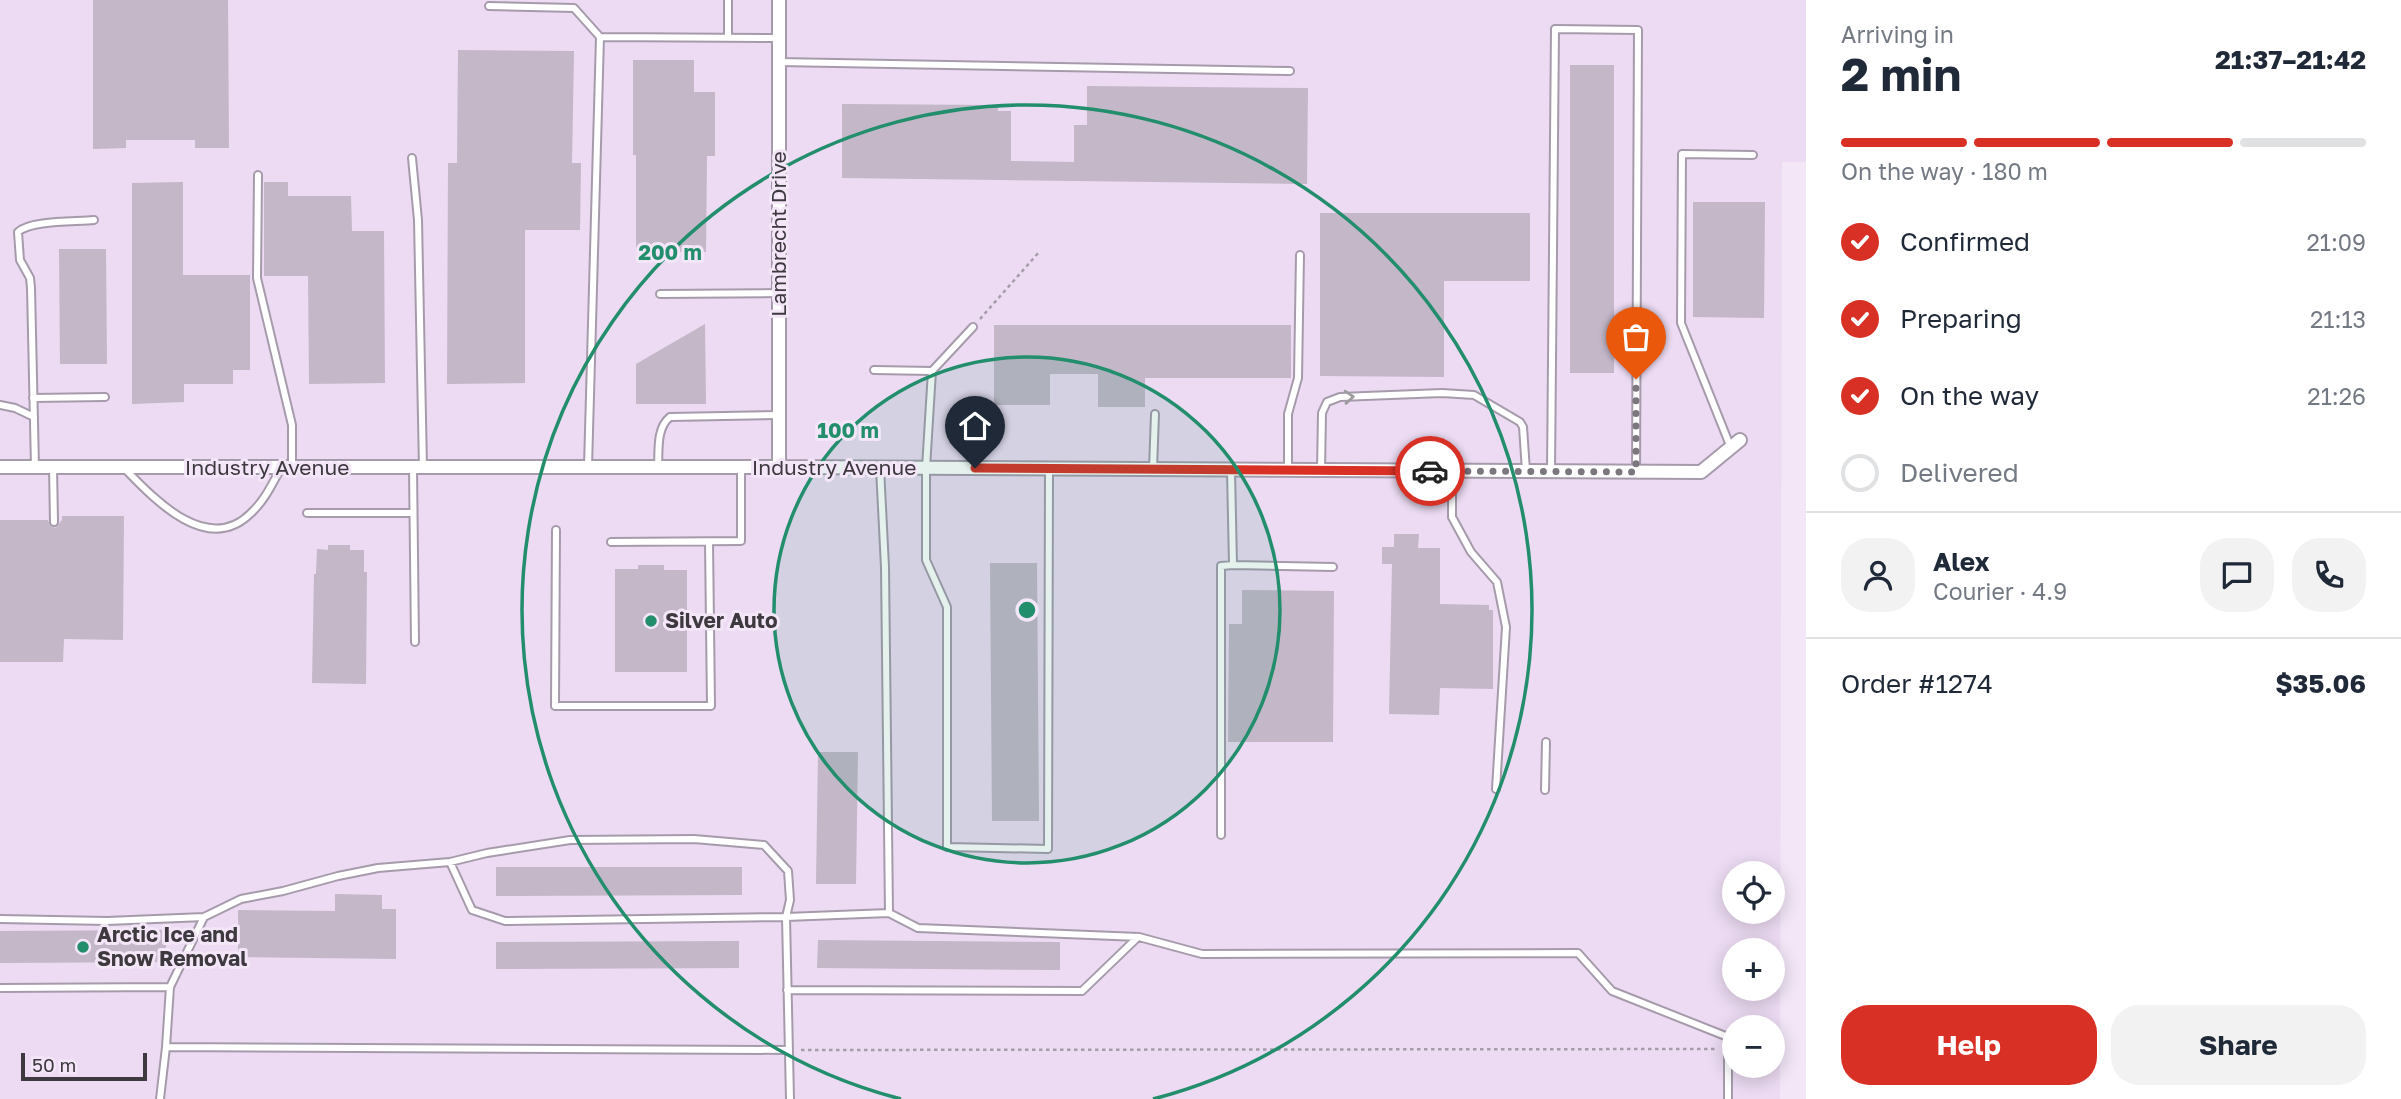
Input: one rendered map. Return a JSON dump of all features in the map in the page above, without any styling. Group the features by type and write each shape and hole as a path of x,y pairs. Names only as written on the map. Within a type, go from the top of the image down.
{"street":[{"name":"Lambrecht Drive","path":"779,0 779,467"},
{"name":"Industry Avenue","path":"0,467 779,467 1701,472 1736,444"}],"lane":[{"path":"574,0 574,8 600,37 588,467"},
{"path":"728,0 728,37"},
{"path":"489,6 574,8"},
{"path":"1551,471 1555,29 1638,30 1636,472"},
{"path":"600,37 779,38"},
{"path":"779,62 1290,71"},
{"path":"1736,444 1681,323 1682,155 1753,155"},
{"path":"412,158 418,220 418,468 413,513 415,642"},
{"path":"124,467 152,496 177,514 197,526 215,530 234,526 250,515 287,467 292,425 257,278 258,175"},
{"path":"35,467 31,288 30,278 20,260 18,232 23,227 94,220"},
{"path":"1288,470 1288,414 1298,378 1300,256"},
{"path":"660,294 779,293"},
{"path":"973,327 932,371 926,468 926,560 947,607 947,847 1048,849 1049,469"},
{"path":"874,370 932,371"},
{"path":"1321,470 1322,413 1327,402 1340,397 1442,394 1474,396 1520,422 1526,471"},
{"path":"33,398 105,397"},
{"path":"0,405 15,408 34,417"},
{"path":"1153,469 1155,414"},
{"path":"658,467 659,439 663,422 670,416 779,415"},
{"path":"53,467 54,522"},
{"path":"611,542 741,541 741,467"},
{"path":"880,468 885,568 889,913"},
{"path":"1231,470 1233,565"},
{"path":"1452,471 1452,517 1471,552 1497,582 1506,628 1496,789"},
{"path":"307,513 413,513"},
{"path":"556,530 555,706 711,706 709,542"},
{"path":"1221,835 1221,566 1333,567"},
{"path":"1545,790 1546,742"},
{"path":"0,919 107,921 204,917 241,899 338,876 450,862 487,852 570,840 694,839 764,845 788,871 790,900 786,917 790,1099"},
{"path":"450,862 472,910 505,921 889,913 918,928 1139,937 1202,954 1578,953 1612,991 1722,1035"},
{"path":"160,1099 170,987 204,917"},
{"path":"788,990 1082,991 1139,937"},
{"path":"0,988 170,987"},
{"path":"166,1048 789,1050"},
{"path":"1728,1078 1728,1099"}],"path":[{"path":"973,327 1040,251"},
{"path":"789,1050 1722,1049"}],"shaded area":[{"path":"0,0 1806,0 1806,162 1782,162 1781,861 1722,861 1722,924 1780,924 1780,938 1722,938 1722,1001 1780,1001 1780,1015 1722,1015 1722,1078 1780,1078 1780,1099 0,1099"}],"building":[{"path":"93,0 228,0 229,148 195,148 195,140 126,140 126,148 93,149"},
{"path":"458,50 574,51 572,163 581,163 580,230 525,230 525,383 447,384 448,163 457,163"},
{"path":"633,60 694,60 694,92 715,92 715,156 707,156 706,252 636,252"},
{"path":"1570,65 1614,65 1614,373 1570,373"},
{"path":"1087,86 1308,88 1307,184 842,178 842,104 998,105 998,111 1011,111 1011,161 1074,162 1074,125 1087,125"},
{"path":"183,182 183,275 250,275 250,370 233,370 233,384 184,384 184,402 132,404 132,183"},
{"path":"264,182 288,182 288,196 351,196 352,231 384,231 385,383 309,384 308,276 264,276"},
{"path":"1693,202 1765,202 1764,318 1693,317"},
{"path":"1320,213 1530,213 1530,281 1444,281 1444,377 1320,376"},
{"path":"59,249 106,249 107,364 60,364"},
{"path":"705,324 706,404 636,404 636,364"},
{"path":"994,325 1291,325 1291,378 1145,378 1145,407 1098,407 1098,374 1050,374 1050,405 994,405"},
{"path":"62,516 124,516 123,640 64,639 63,662 0,662 0,520 48,520 55,528"},
{"path":"1394,534 1419,534 1418,548 1440,548 1440,604 1489,605 1489,610 1493,610 1493,689 1440,688 1439,715 1389,714 1392,564 1382,564 1382,547 1394,547"},
{"path":"328,545 350,545 350,550 364,550 364,572 367,572 366,684 312,683 314,574 317,549 328,550"},
{"path":"990,563 1037,563 1039,821 992,821"},
{"name":"Silver Auto","path":"638,565 664,565 664,570 687,570 687,672 615,672 615,569 638,569"},
{"path":"1242,590 1334,591 1333,742 1228,742 1229,624 1242,624"},
{"path":"818,752 858,752 856,884 816,884"},
{"path":"496,867 742,867 742,895 496,896"},
{"path":"335,894 382,895 382,909 396,909 396,959 238,957 238,910 335,911"},
{"name":"Arctic Ice and Snow Removal","path":"166,930 166,962 0,963 0,931"},
{"path":"818,940 1060,942 1060,970 817,968"},
{"path":"739,941 739,968 496,969 496,942"}],"way so far":[{"path":"1430,471 1636,472 1636,379"}],"place":[{"name":"Silver Auto","path":"651,621"},
{"name":"Arctic Ice and Snow Removal","path":"83,947"}],"route":[{"path":"975,468 1430,471"}]}
